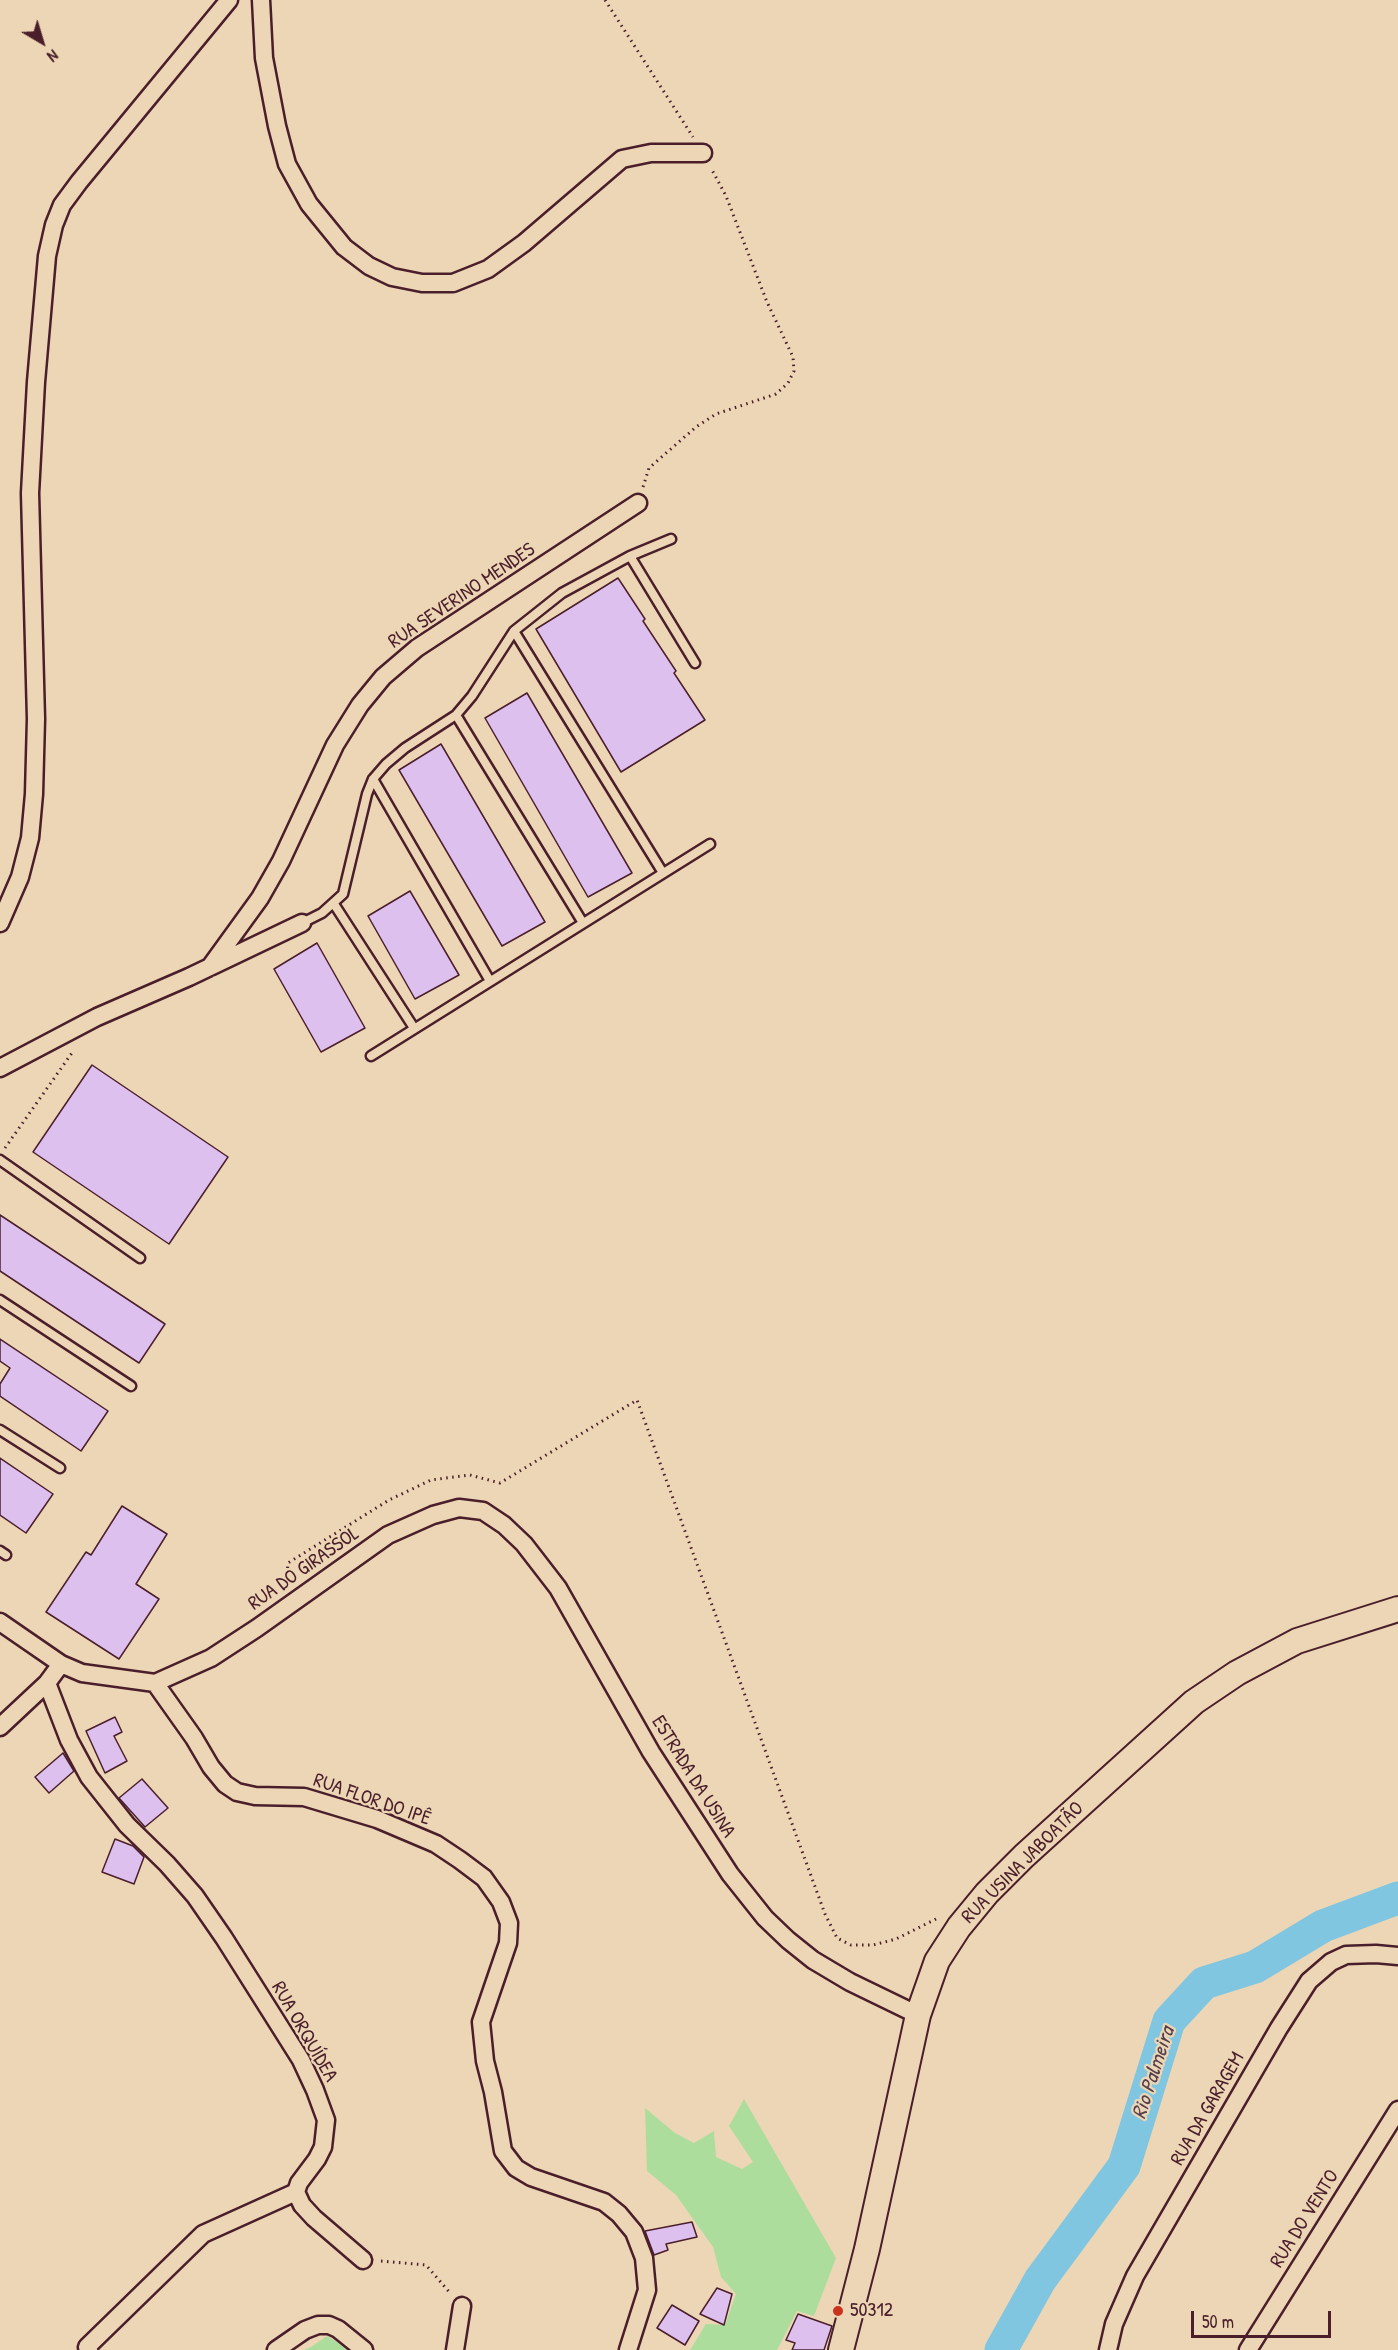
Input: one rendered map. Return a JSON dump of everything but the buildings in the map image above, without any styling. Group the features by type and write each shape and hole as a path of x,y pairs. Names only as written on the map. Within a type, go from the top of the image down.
{"street":[{"path":"0,923 20,877 30,838 34,794 36,719 30,493 36,382 46,266 54,225 62,205 79,182 229,0"},
{"path":"261,0 264,58 287,164 309,204 344,247 369,266 392,277 422,283 453,283 488,269 524,243 622,159 651,153 703,153"},
{"name":"RUA SEVERINO MENDES","path":"210,967 260,898 281,861 335,745 360,705 383,677 417,648 638,503"},
{"path":"0,1068 97,1017 210,967 302,922"},
{"name":"RUA DO GIRASSOL","path":"155,1683 211,1658 388,1535 433,1515 459,1508 483,1511"},
{"name":"ESTRADA DA USINA","path":"483,1511 504,1525 524,1544 558,1588 651,1752 730,1874 765,1918 813,1960 850,1982 918,2015"},
{"name":"RUA USINA JABOATÃO","path":"841,2350 867,2249 918,2015 937,1961 959,1927 987,1893 1024,1856 1194,1702 1237,1673 1297,1641 1398,1609"},
{"path":"0,1622 61,1664 82,1673 155,1683"},
{"path":"0,1727 47,1683 61,1664"},
{"name":"RUA ORQUÍDEA","path":"47,1683 69,1740 89,1777 127,1825 167,1864 195,1896 301,2060 326,2120 326,2133 317,2159 299,2183 296,2192"},
{"name":"RUA FLOR DO IPÊ","path":"155,1683 194,1738 211,1767 225,1784 237,1792 255,1796 304,1797 376,1819 436,1844 484,1878 501,1902 509,1923 508,1943 481,2022 485,2061 503,2151 516,2168 531,2177 604,2202 619,2214 634,2232 644,2258 647,2290 628,2350"},
{"name":"RUA DA GARAGEM","path":"1108,2350 1114,2324 1136,2276 1279,2028 1309,1981 1331,1962 1346,1955 1398,1956"},
{"name":"RUA DO VENTO","path":"1248,2350 1398,2110"},
{"path":"88,2350 87,2347 203,2234 296,2192 302,2205 314,2218 363,2260"},
{"path":"455,2350 462,2306"},
{"path":"276,2350 305,2330 318,2325 329,2325 338,2329 364,2350"}],"lane":[{"path":"302,922 322,913 343,894 349,876 360,816 373,779 386,764 405,748 456,715 472,696 514,631 562,593 630,556 671,538"},
{"path":"630,556 695,663"},
{"path":"514,631 663,873"},
{"path":"456,715 583,923"},
{"path":"373,779 490,981"},
{"path":"371,1056 710,844"},
{"path":"334,904 414,1028"},
{"path":"0,1158 140,1258"},
{"path":"0,1300 131,1386"},
{"path":"0,1430 60,1468"}],"path":[{"path":"605,0 638,55 703,153 726,196 766,302 793,357 794,371 788,382 776,394 761,401 716,414 676,442 649,468 638,503"},
{"path":"0,1158 78,1045"},
{"path":"284,1609 288,1563 388,1500 431,1480 470,1475 500,1483 637,1400 825,1914 837,1938 851,1945 873,1945 896,1939 946,1913"},
{"path":"363,2260 426,2265 462,2306"}],"green space":[{"path":"744,2099 836,2258 814,2316 797,2311 777,2350 690,2350 706,2324 725,2325 736,2294 721,2277 713,2247 676,2195 647,2171 645,2108 675,2133 694,2143 714,2131 716,2157 742,2169 753,2162 729,2126"},
{"path":"327,2336 350,2350 304,2350 311,2347"}],"waterway":[{"name":"Rio Palmeira","path":"1001,2350 1040,2280 1124,2166 1169,2021 1204,1983 1255,1967 1323,1926 1398,1898"}],"place":[{"name":"50312","path":"838,2311"}]}
